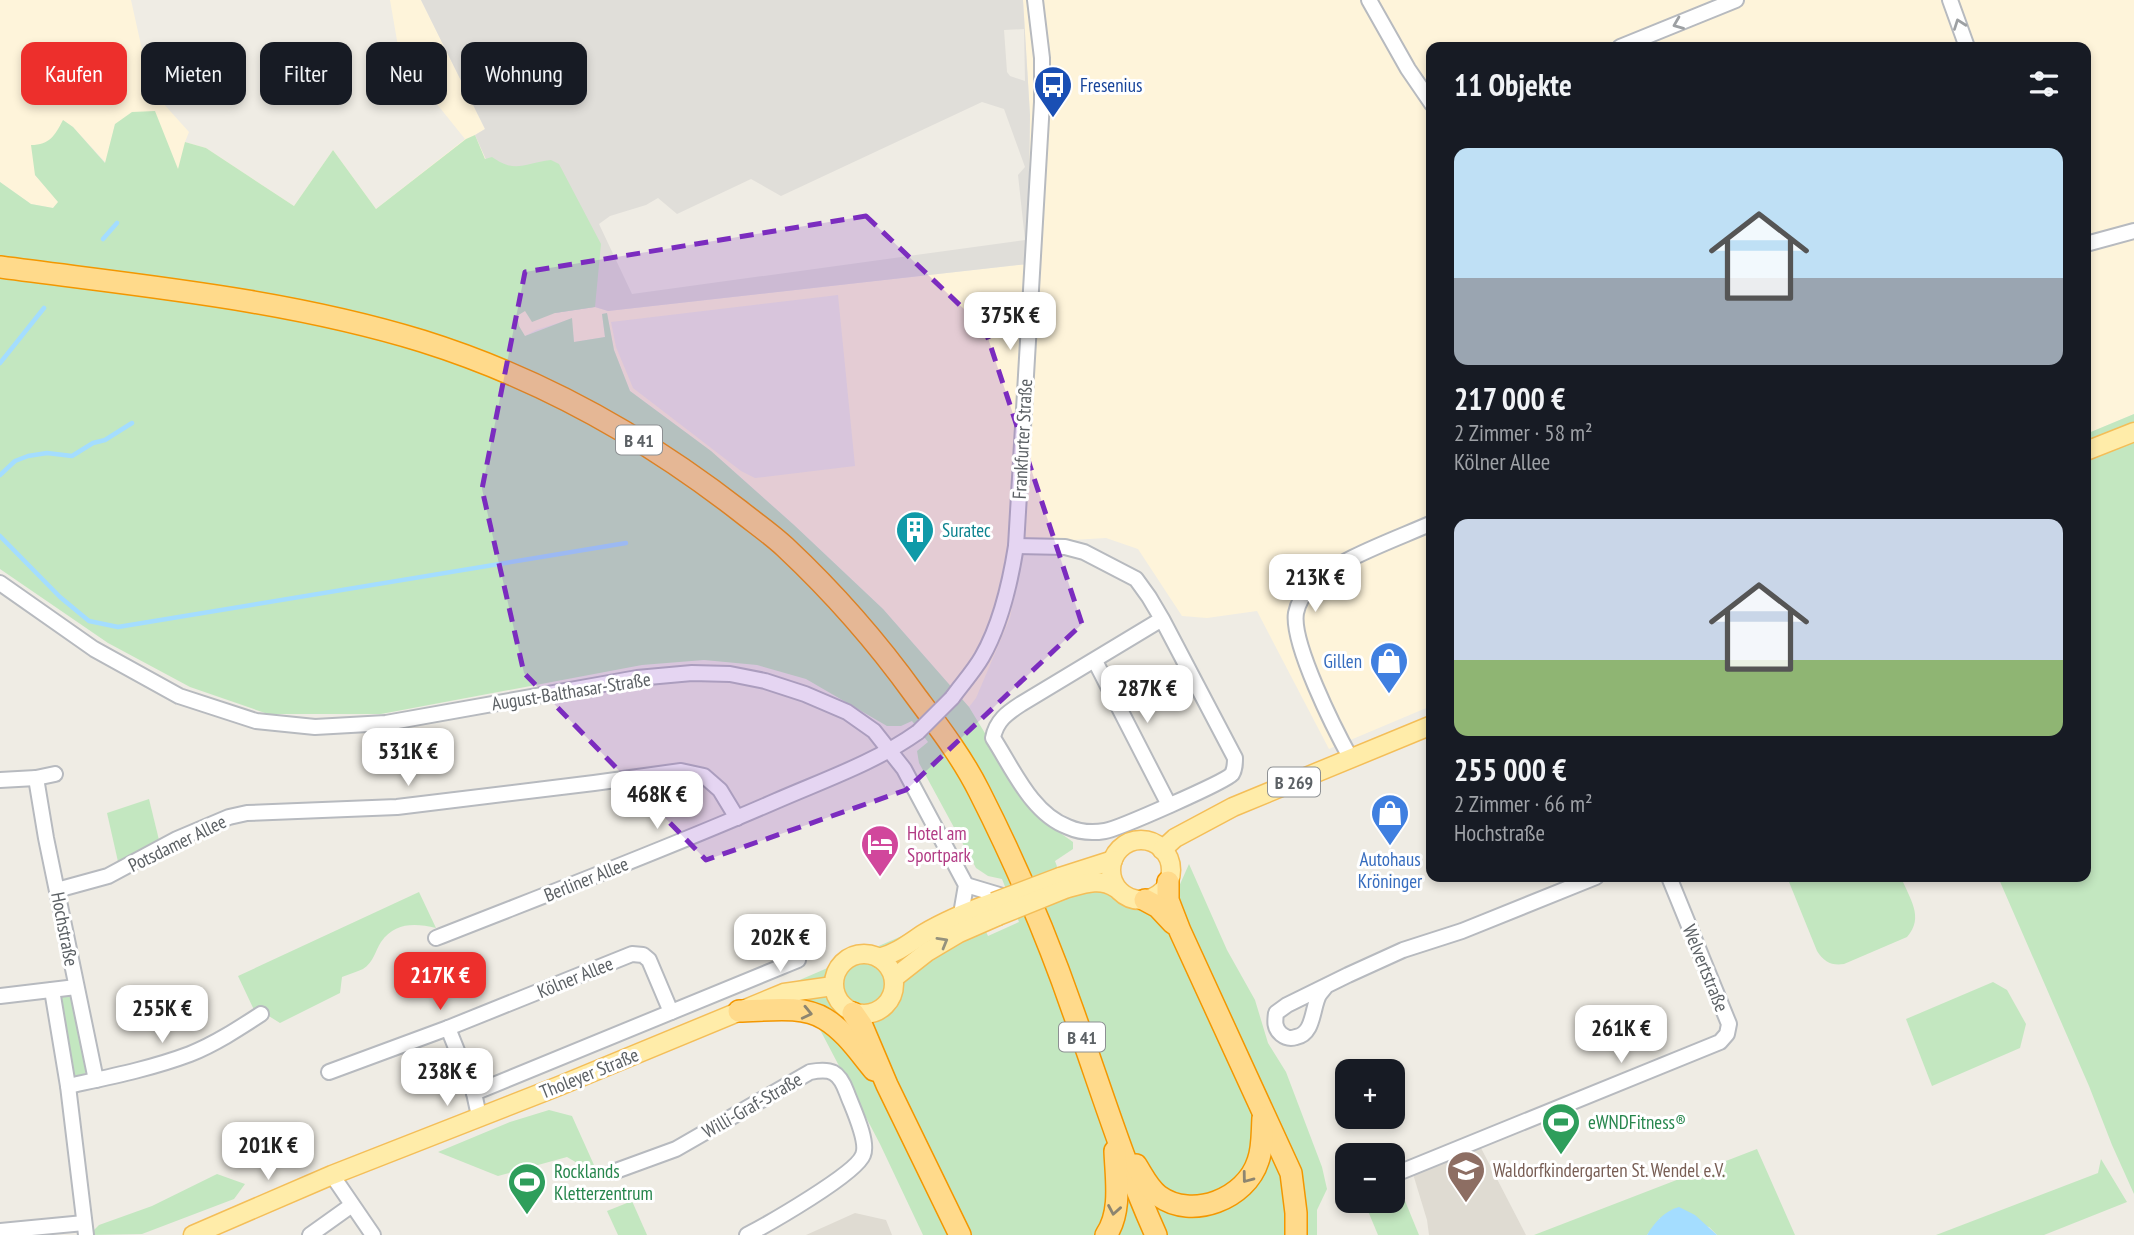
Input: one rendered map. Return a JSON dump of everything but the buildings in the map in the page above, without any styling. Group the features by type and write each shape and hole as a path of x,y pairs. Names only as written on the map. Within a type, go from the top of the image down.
{"highway":[{"name":"B 41","path":"0,267 231,298 334,318 421,341 510,374 578,406 652,448 711,489 783,545 839,602 892,664 942,732 976,786 1006,844 1051,949 1113,1130 1156,1235"},
{"path":"1168,883 1168,900 1180,931 1291,1173 1296,1235"},
{"path":"1145,900 1158,907 1180,931"},
{"path":"739,1011 802,1011 823,1017 840,1030 887,1085"},
{"path":"853,1013 862,1026 887,1085 961,1232"},
{"path":"873,1050 875,1013"},
{"path":"1113,1130 1148,1184 1160,1196 1178,1204 1201,1206 1218,1202 1235,1193 1250,1178 1259,1161 1263,1114"},
{"path":"1105,1235 1114,1215 1117,1191 1113,1130"}],"main road":[{"path":"2091,449 2134,432"},
{"name":"B 269","path":"1162,850 1175,838 1233,807 1426,727"},
{"path":"1063,883 1108,883 1129,898 1145,900 1163,891 1168,883 1171,869 1167,855 1154,844 1144,841 1125,845 1112,860 1112,879 1116,888"},
{"path":"879,957 894,978 891,999 875,1013 853,1013 839,1002 833,986 834,976 844,961 861,954 879,957 898,952 923,934 961,914 999,905 1063,883 1112,860"},
{"path":"894,978 927,952 999,905"},
{"name":"Tholeyer Straße","path":"193,1235 332,1175 559,1086 784,993 833,986"}],"street":[{"name":"Frankfurter Straße","path":"890,750 918,732 952,698 982,657 1001,614 1012,576 1042,102 1042,58 1035,0"},
{"path":"1369,0 1426,95"},
{"path":"1632,42 1736,0"},
{"path":"1950,0 1965,42"},
{"path":"2091,243 2134,231"},
{"path":"1350,759 1304,655 1297,635 1296,613 1312,584 1334,568 1426,526"},
{"path":"1016,546 1065,547 1084,552 1136,579 1162,619 1235,758 1231,775 1169,805 1107,831 1088,832 1069,828 1049,818 1036,806 993,738 995,729 1004,715 1162,619"},
{"name":"August-Balthasar-Straße","path":"0,583 94,649 179,696 257,721 315,727 386,723 637,678 692,673 730,674 765,681 847,712 874,732 904,769 966,884"},
{"path":"1095,661 1169,805"},
{"name":"Berliner Allee","path":"436,939 737,818 890,750"},
{"name":"Potsdamer Allee","path":"57,890 108,876 177,839 229,817 247,813 397,807 681,771 704,776 720,790 737,818"},
{"path":"0,780 55,774"},
{"name":"Hochstraße","path":"36,778 96,1080"},
{"path":"1326,986 1403,950 1462,931 1583,882"},
{"name":"Welvertstraße","path":"1405,1170 1720,1042 1727,1034 1729,1024 1671,882"},
{"path":"961,914 966,884 999,905"},
{"name":"Kölner Allee","path":"329,1072 448,1028 632,954 643,955 649,960 671,1012"},
{"path":"474,1093 798,960"},
{"path":"0,996 76,986"},
{"name":"Hochstraße","path":"52,990 68,1086 85,1229"},
{"path":"68,1086 139,1070 192,1053 223,1038 261,1014"},
{"path":"448,1028 474,1093 480,1116"},
{"name":"Willi-Graf-Straße","path":"613,1172 677,1149 810,1072 825,1069 836,1074 845,1087 862,1134 864,1154 856,1165 830,1184 778,1219 747,1235"},
{"path":"332,1175 373,1235"},
{"path":"310,1235 352,1205"},
{"path":"0,1231 85,1229"}],"highlighted area":[{"path":"866,216 985,329 1082,624 906,790 706,860 524,673 482,489 525,272"}],"shaded area":[{"path":"0,0 131,0 141,45 141,105 165,105 189,132 185,142 206,148 294,206 333,150 376,209 465,139 438,105 447,105 447,52 461,81 461,105 473,105 485,129 475,135 555,313 595,307 608,311 1028,264 1030,115 1023,0 2134,0 2134,414 2091,432 2091,42 1426,42 1426,708 1329,749 1257,611 1207,618 1182,616 1138,549 1106,538 1021,543 1010,618 976,698 969,707 883,609 794,525 711,451 630,391 614,350 607,313 602,314 605,337 574,342 571,319 525,336 311,272 115,124 106,163 73,127 64,121 54,137 40,145 35,175 59,202 53,208 31,204 0,182","holes":["838,295 855,466 755,478 741,471 633,388 616,347 611,322"]},
{"path":"390,0 421,0 442,42 397,42"},
{"path":"421,0 1023,0 1030,115 1028,264 608,311 595,307 555,313 475,135 485,129 473,105 587,105 587,42 461,42 461,81 447,52 447,42 442,42","holes":["1024,29 1025,81 1010,76 1007,72 1004,30","982,102 1004,109 1025,167 1018,175 1025,240 632,294 599,224 610,216 646,205 658,198 677,214 751,179 781,196"]},
{"name":"Waldorfkindergarten St. Wendel e.V.","path":"1481,1148 1526,1235 1429,1235 1413,1174"},
{"path":"855,1213 886,1220 892,1235 806,1235"}],"green space":[{"path":"155,111 178,169 185,142 206,148 294,206 333,150 376,209 466,139 475,135 485,159 492,157 514,166 551,160 559,164 601,244 595,307 555,313 532,322 525,311 517,316 525,336 572,318 574,342 605,337 602,314 607,313 614,350 630,391 711,451 794,525 883,609 969,707 1030,807 1042,820 1073,842 1073,849 1055,861 1068,897 1104,891 1119,902 1135,908 1160,903 1177,891 1189,864 1227,950 1255,1000 1268,1043 1286,1072 1322,1167 1327,1189 1317,1210 1317,1235 923,1235 880,1144 795,982 974,905 988,936 1019,922 1002,879 988,876 976,868 919,763 917,751 928,742 912,721 901,726 887,726 806,679 757,665 704,660 642,665 381,714 268,714 190,687 108,643 0,569 0,182 31,204 53,208 58,202 35,175 31,145 51,138 63,120 73,127 105,163 115,124 132,112"},
{"path":"2134,414 2134,1194 2000,882 2091,882 2091,432"},
{"path":"149,799 159,840 119,866 107,813"},
{"path":"1789,882 1903,882 1915,915 1915,922 1907,937 1844,964 1829,962 1817,951"},
{"path":"419,892 436,928 421,925 399,927 381,942 367,966 342,977 340,993 280,1023 264,1013 255,1012 238,976"},
{"path":"1993,982 2007,990 2026,1024 2020,1048 1932,1086 1906,1019"},
{"path":"70,993 76,1010 86,1072 82,1077 71,1076 61,997"},
{"path":"549,1110 572,1116 594,1165 584,1167 567,1157 498,1176 438,1152 510,1122"},
{"path":"1757,1149 1795,1235 1717,1235 1709,1227 1660,1218 1647,1235 1534,1235"},
{"path":"2101,1159 2127,1202 2044,1235 1936,1235 2098,1173"},
{"path":"217,1174 245,1184 234,1199 142,1234 89,1235 99,1225 152,1206"},
{"path":"632,1201 647,1235 618,1235 607,1211"},
{"path":"1405,1201 1419,1235 1378,1235 1369,1213 1405,1213"}],"water":[{"path":"1679,1207 1695,1215 1717,1235 1647,1235 1660,1218"}],"waterway":[{"path":"103,239 117,223"},
{"path":"0,363 44,308"},
{"path":"0,475 15,461 28,456 47,453 72,456 132,423"},
{"path":"0,536 60,597 89,621 118,627 626,543"}],"place":[{"name":"Fresenius","path":"1053,119"},
{"name":"Suratec","path":"915,564"},
{"name":"Gillen","path":"1389,695"},
{"name":"Autohaus Kröninger","path":"1390,847"},
{"name":"Hotel am Sportpark","path":"880,878"},
{"name":"eWNDFitness®","path":"1561,1156"},
{"name":"Waldorfkindergarten St. Wendel e.V.","path":"1466,1204"},
{"name":"Rocklands Kletterzentrum","path":"527,1216"}]}
